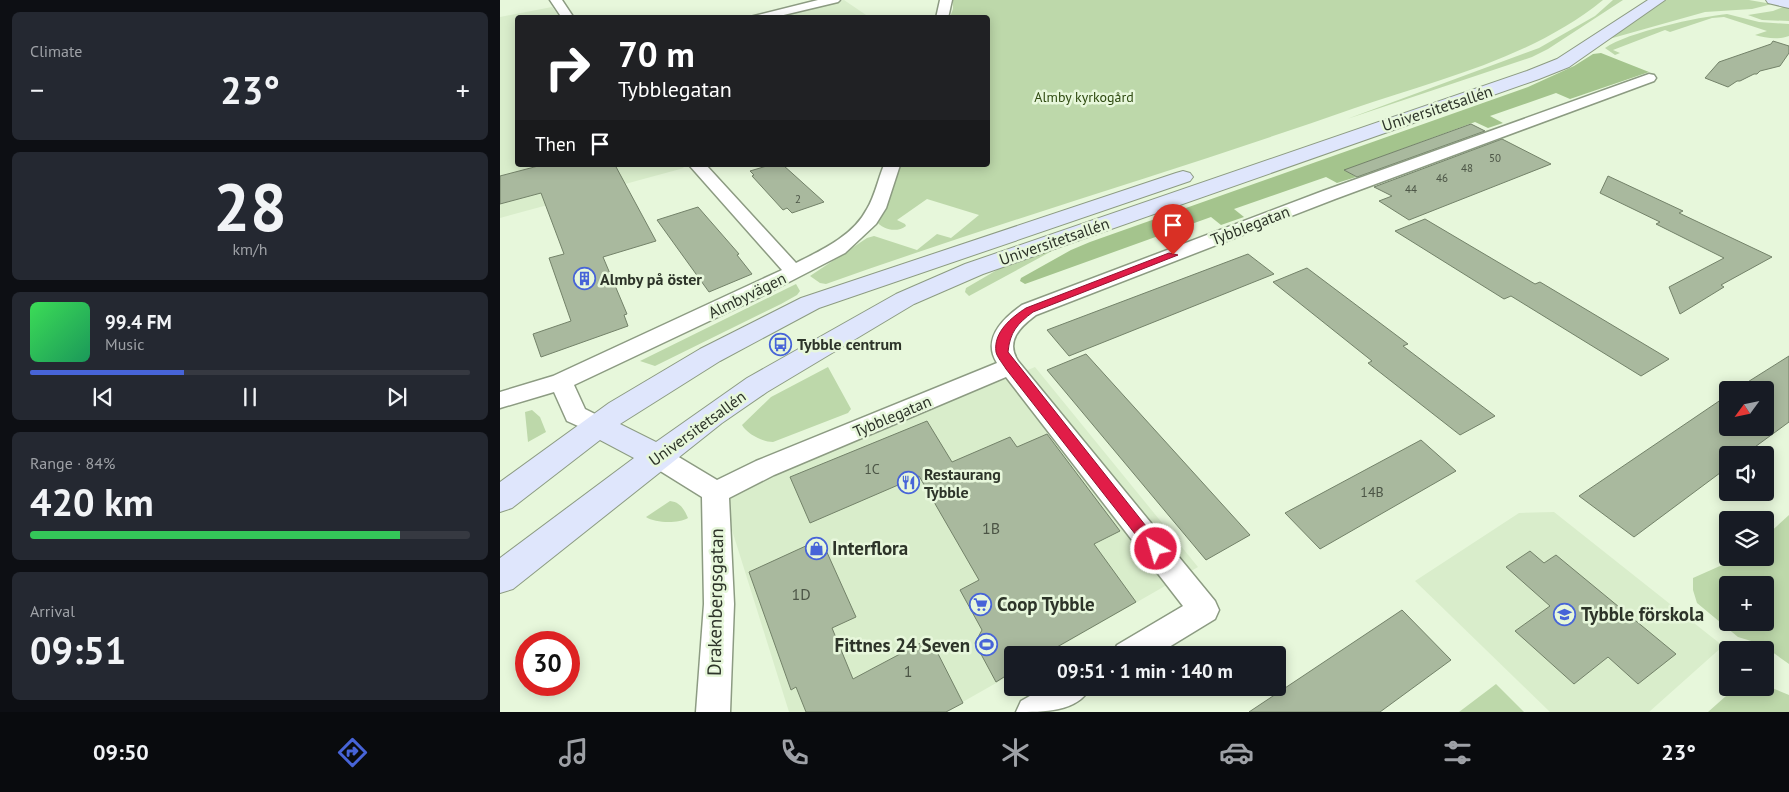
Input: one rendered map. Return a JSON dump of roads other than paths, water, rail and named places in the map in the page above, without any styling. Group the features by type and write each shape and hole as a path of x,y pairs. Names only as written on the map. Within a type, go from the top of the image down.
{"main road":[{"name":"Universitetsallén","path":"500,499 619,410 666,380 810,303 882,277 1509,68 1559,44 1627,0"},
{"name":"Universitetsallén","path":"500,578 711,416 757,385 905,299 974,269 1426,110 1533,76 1563,62 1658,0"},
{"path":"598,426 658,457"}],"street":[{"path":"556,0 566,15"},
{"path":"769,0 780,11"},
{"path":"764,15 834,0"},
{"path":"943,15 946,0"},
{"name":"Tybblegatan","path":"716,492 765,468 1010,366 1002,352 1004,338 1012,321 1030,310 1330,195 1649,78"},
{"path":"699,167 794,272"},
{"name":"Almbyvägen","path":"500,400 561,382 794,272 838,248 867,224 877,208 891,167"},
{"path":"1010,366 1204,610 1143,646"},
{"path":"561,382 576,415 598,426"},
{"path":"658,457 716,492"},
{"name":"Drakenbergsgatan","path":"712,712 719,604 716,492"},
{"path":"1033,712 1060,696"}],"place":[{"name":"Almby på öster","path":"584,279"},
{"name":"Tybble centrum","path":"781,344"},
{"name":"Restaurang Tybble","path":"908,483"},
{"name":"Interflora","path":"816,548"},
{"name":"Coop Tybble","path":"981,604"},
{"name":"Tybble förskola","path":"1565,614"},
{"name":"Fittnes 24 Seven","path":"986,645"}],"park label":[{"name":"Almby kyrkogård","path":"1084,97"}]}
